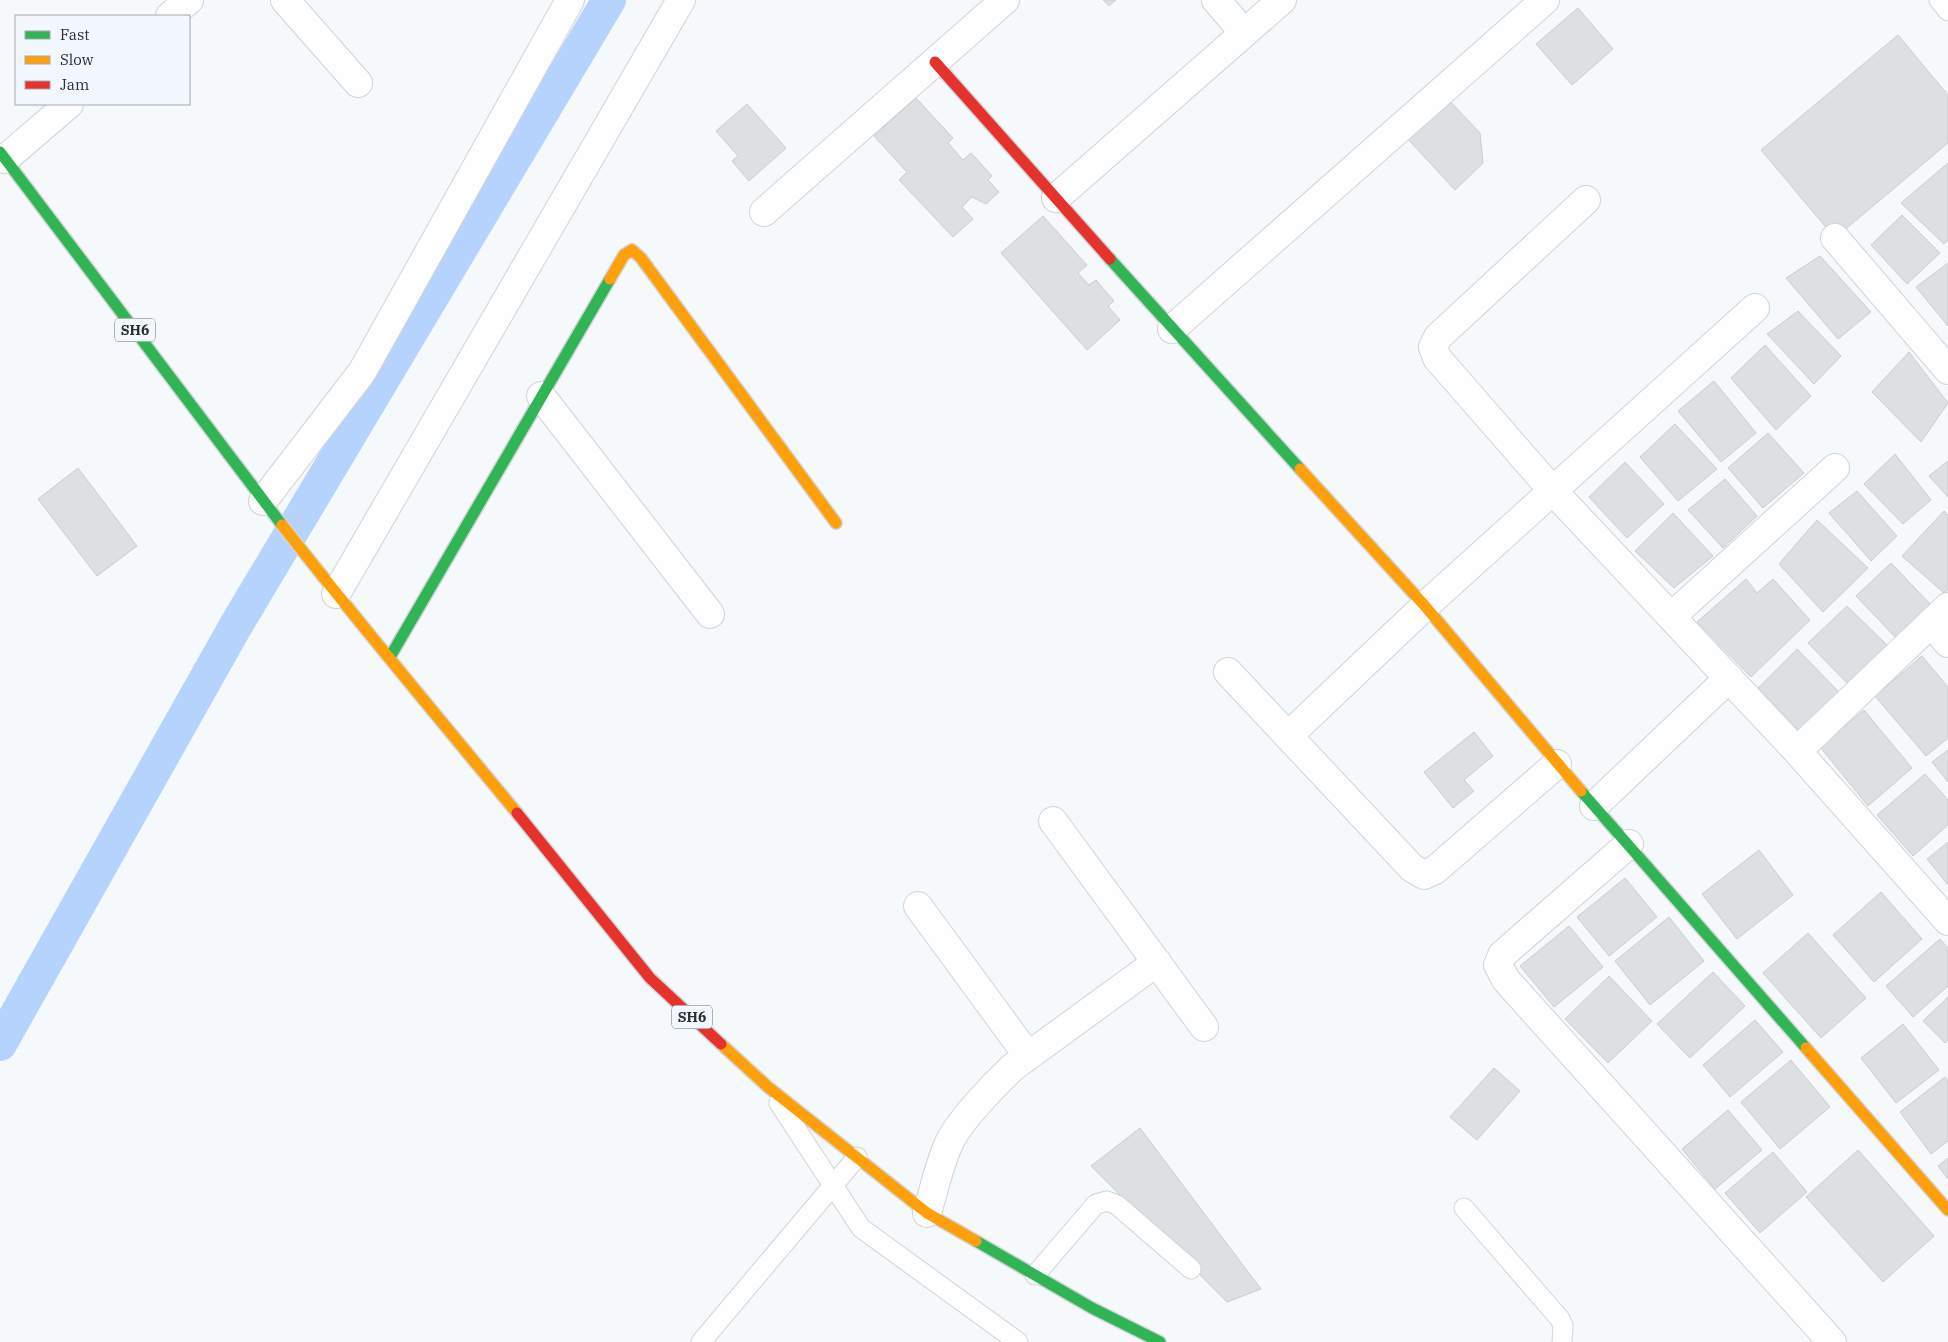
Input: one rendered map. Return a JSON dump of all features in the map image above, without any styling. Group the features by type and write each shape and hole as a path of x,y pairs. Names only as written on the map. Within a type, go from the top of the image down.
{"street":[{"path":"171,15 189,0"},
{"path":"285,0 358,83"},
{"path":"266,505 362,372 570,0"},
{"path":"330,586 681,0"},
{"path":"764,212 1005,0"},
{"path":"1216,0 1244,33"},
{"path":"1056,198 1282,0"},
{"path":"1172,329 1545,0"},
{"path":"935,62 1172,329 1425,606 1557,764 1948,1210"},
{"path":"2,155 68,105"},
{"name":"SH6","path":"2,155 47,212 266,505 650,978 768,1087 927,1213 1092,1308 1160,1342"},
{"path":"1586,200 1438,337 1434,347 1437,358 1553,491 1797,751 1948,921"},
{"path":"1835,238 1948,370"},
{"path":"390,657 624,255 632,250 641,258 836,523"},
{"path":"1288,736 1425,606 1755,308"},
{"path":"541,396 710,614"},
{"path":"1672,616 1835,468"},
{"path":"1797,751 1942,624"},
{"path":"1228,672 1412,868 1424,875 1435,870 1557,764"},
{"path":"1594,806 1729,678"},
{"path":"1052,821 1204,1027"},
{"path":"1628,844 1502,955 1498,965 1506,980 1832,1342"},
{"path":"918,906 1028,1056"},
{"path":"927,1213 948,1145 954,1134 1000,1079 1028,1056 1157,962"}],"lane":[{"path":"1939,0 1948,11"},
{"path":"768,1087 861,1228 1018,1342"},
{"path":"701,1342 857,1157"},
{"path":"1035,1275 1096,1204 1107,1201 1117,1204 1191,1269"},
{"path":"1464,1208 1560,1319 1563,1326 1562,1342"}],"building":[{"path":"1103,0 1116,0 1109,6"},
{"path":"1578,8 1613,49 1572,85 1536,44"},
{"path":"1898,35 1948,95 1948,143 1835,238 1761,150"},
{"path":"1446,97 1480,133 1483,163 1455,190 1405,136"},
{"path":"916,98 953,138 948,143 963,160 971,153 992,176 988,180 999,192 986,204 972,197 962,207 973,219 953,237 899,180 907,172 874,136"},
{"path":"747,104 786,148 749,181 732,161 738,156 716,131"},
{"path":"1948,163 1948,240 1944,244 1901,203"},
{"path":"1902,215 1940,253 1907,284 1871,245"},
{"path":"1043,216 1087,265 1078,273 1089,285 1096,280 1114,301 1108,306 1120,320 1087,350 1001,253"},
{"path":"1820,256 1871,312 1838,339 1786,278"},
{"path":"1948,263 1948,326 1916,287"},
{"path":"1798,311 1841,356 1814,384 1767,334"},
{"path":"1765,345 1811,396 1776,430 1731,378"},
{"path":"1909,352 1948,403 1921,442 1872,392"},
{"path":"1714,381 1756,433 1721,462 1678,411"},
{"path":"1675,424 1717,469 1678,501 1640,457"},
{"path":"1768,433 1804,473 1763,508 1728,468"},
{"path":"1895,454 1931,500 1903,524 1864,484"},
{"path":"1948,461 1948,497 1929,476"},
{"path":"1625,462 1664,504 1627,538 1589,497"},
{"path":"78,468 137,546 97,576 38,499"},
{"path":"1725,479 1757,516 1723,548 1688,510"},
{"path":"1857,491 1897,536 1871,561 1829,513"},
{"path":"1944,511 1948,515 1948,590 1944,593 1902,556"},
{"path":"1673,513 1713,556 1674,588 1635,551"},
{"path":"1817,520 1868,568 1823,612 1779,564"},
{"path":"1891,563 1933,607 1898,640 1856,596"},
{"path":"1746,579 1757,593 1773,579 1810,620 1751,677 1697,622"},
{"path":"1847,606 1889,647 1847,683 1808,643"},
{"path":"1797,649 1840,693 1800,732 1758,688"},
{"path":"1922,656 1948,687 1948,738 1926,756 1875,696"},
{"path":"1864,710 1912,768 1868,806 1820,747"},
{"path":"1474,732 1493,756 1464,780 1474,791 1453,808 1424,772"},
{"path":"1948,750 1948,782 1932,762"},
{"path":"1925,774 1948,800 1948,825 1913,856 1877,815"},
{"path":"1948,842 1948,885 1927,859"},
{"path":"1759,850 1793,895 1737,939 1702,894"},
{"path":"1625,878 1657,917 1609,956 1577,917"},
{"path":"1881,892 1922,939 1874,982 1833,935"},
{"path":"1669,917 1704,961 1650,1005 1615,961"},
{"path":"1569,926 1603,967 1554,1007 1520,966"},
{"path":"1808,933 1866,998 1821,1038 1763,973"},
{"path":"1940,939 1948,948 1948,986 1913,1017 1886,986"},
{"path":"1713,972 1745,1006 1690,1058 1657,1024"},
{"path":"1609,976 1652,1021 1608,1063 1565,1019"},
{"path":"1948,997 1948,1040 1945,1043 1923,1021"},
{"path":"1755,1020 1783,1052 1730,1097 1703,1065"},
{"path":"1903,1024 1939,1070 1896,1103 1861,1058"},
{"path":"1791,1060 1830,1107 1780,1149 1741,1102"},
{"path":"1494,1068 1520,1091 1477,1140 1450,1117"},
{"path":"1945,1077 1948,1081 1948,1141 1931,1154 1900,1112"},
{"path":"1728,1110 1762,1150 1715,1189 1682,1149"},
{"path":"1140,1128 1261,1289 1227,1302 1091,1166"},
{"path":"1858,1150 1934,1236 1883,1282 1806,1197"},
{"path":"1773,1152 1807,1192 1760,1233 1725,1193"},
{"path":"1948,1158 1948,1179 1938,1166"}],"waterway":[{"path":"0,1044 235,627 609,0"}],"traffic: fast":[{"path":"0,152 282,525"},
{"path":"1110,259 1300,469"},
{"path":"390,657 610,279"},
{"path":"1581,791 1806,1048"},
{"path":"976,1241 1092,1308 1160,1342"}],"traffic: slow":[{"path":"610,279 624,255 632,250 641,258 836,523"},
{"path":"1300,469 1425,606 1581,791"},
{"path":"282,525 517,813"},
{"path":"721,1044 768,1087 927,1213 976,1241"},
{"path":"1806,1048 1948,1210"}],"traffic: jam":[{"path":"935,62 1110,259"},
{"path":"517,813 650,978 721,1044"}]}
